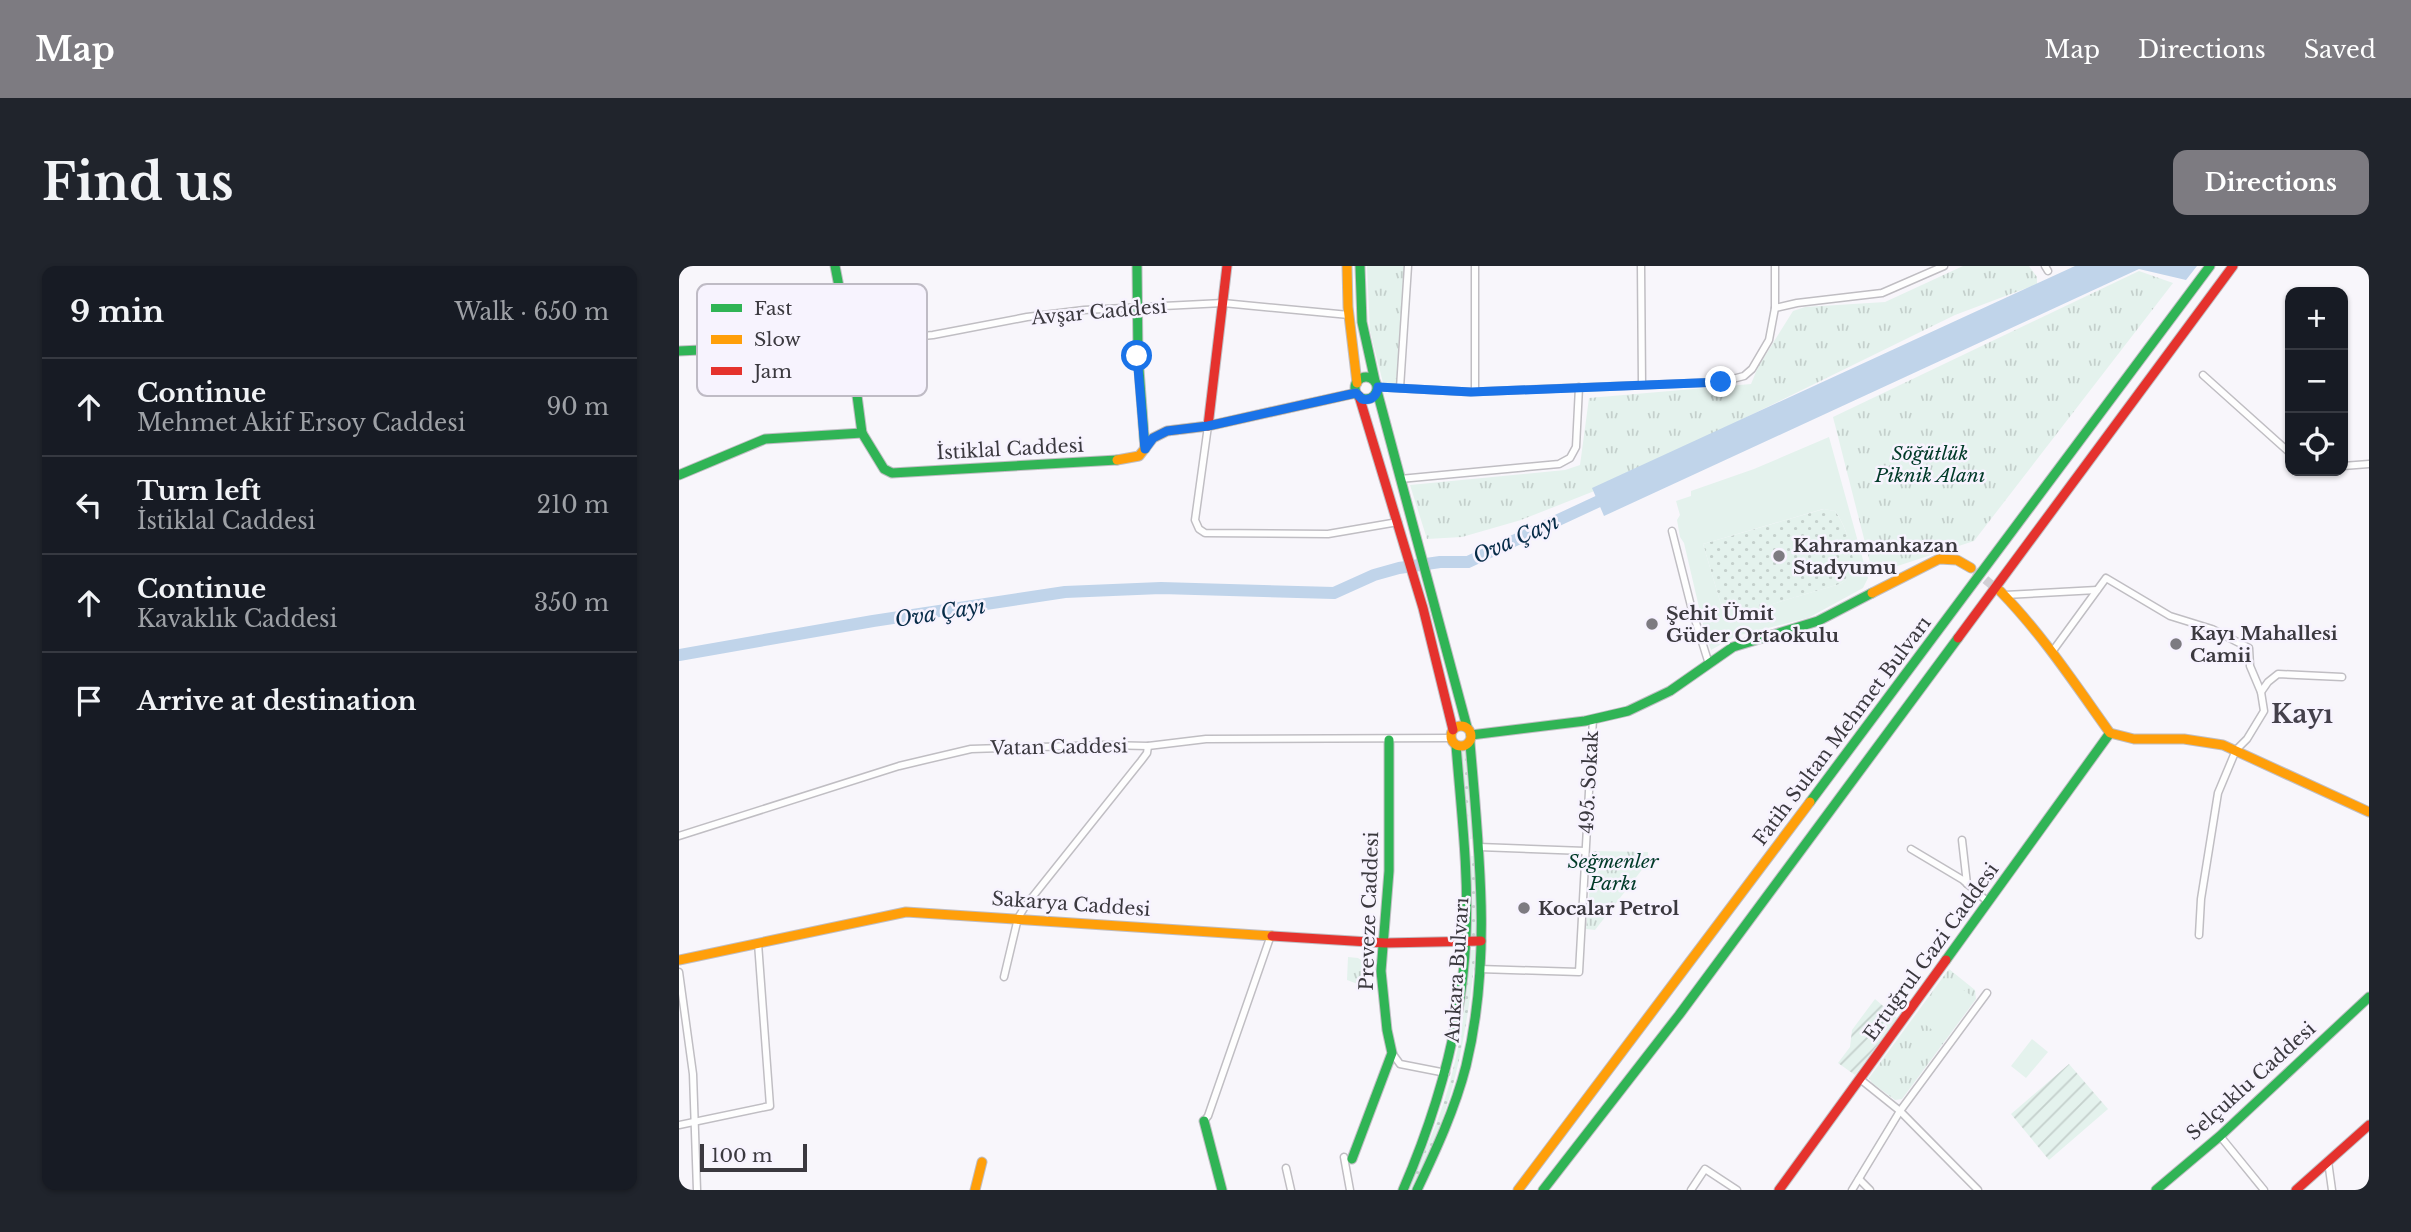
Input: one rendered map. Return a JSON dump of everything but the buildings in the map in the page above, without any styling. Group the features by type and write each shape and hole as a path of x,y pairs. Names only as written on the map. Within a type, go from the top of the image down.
{"main road":[{"path":"835,266 839,284"},
{"path":"1137,266 1137,356 1145,449"},
{"path":"1208,426 1227,266"},
{"name":"Ankara Bulvarı","path":"1347,266 1357,395 1423,608 1454,738 1464,846 1466,940 1446,1073 1429,1131 1403,1190"},
{"path":"1360,266 1362,322 1400,479"},
{"name":"Fatih Sultan Mehmet Bulvarı","path":"1518,1190 1662,1002 2210,266"},
{"name":"Fatih Sultan Mehmet Bulvarı","path":"1543,1190 1679,1015 2233,266"},
{"path":"679,351 697,350"},
{"path":"1357,383 1365,377 1377,386"},
{"path":"1357,395 1369,399 1377,386"},
{"name":"İstiklal Caddesi","path":"862,433 884,469 892,473 1130,459 1139,456 1158,434 1357,395"},
{"path":"679,475 765,439 862,433 857,396"},
{"name":"Ankara Bulvarı","path":"1400,479 1469,735 1479,846 1481,941 1465,1068 1448,1120 1417,1190"},
{"path":"1469,735 1622,713 1648,703 1745,642 1802,627 1826,617 1930,562 1939,559 1957,560 1971,568"},
{"path":"2002,593 2052,652 2110,733 2134,739 2206,741 2236,750 2369,812"},
{"path":"1461,726 1469,735 1465,746 1454,738 1461,726"},
{"name":"Ertuğrul Gazi Caddesi","path":"1779,1190 2110,733"},
{"name":"Preveze Caddesi","path":"1389,740 1389,871 1382,983 1392,1053"},
{"path":"1464,846 1479,846"},
{"name":"Sakarya Caddesi","path":"679,960 895,913 930,912 1385,943 1481,941"},
{"name":"Selçuklu Caddesi","path":"2155,1190 2220,1136 2369,997"},
{"path":"1348,1158 1392,1053"},
{"path":"1204,1121 1221,1190"},
{"path":"2296,1190 2369,1125"},
{"path":"975,1190 982,1162"}],"street":[{"path":"1400,388 1408,266"},
{"path":"1475,266 1475,391"},
{"path":"1641,266 1642,384"},
{"path":"1377,386 1475,391 1721,382 1744,376 1752,369 1769,340 1775,308 1775,266"},
{"path":"1916,266 1919,276"},
{"path":"1775,308 1882,293 1944,266"},
{"name":"Avşar Caddesi","path":"927,336 1027,317 1223,303 1349,315"},
{"path":"2203,375 2285,449"},
{"path":"1400,479 1559,464 1570,458 1576,447 1579,387"},
{"path":"1208,426 1195,517 1197,526 1205,533 1328,534 1398,522"},
{"path":"2348,466 2369,464"},
{"path":"1672,531 1709,664"},
{"path":"2052,652 2106,578 2170,616 2212,629 2249,648 2252,673 2261,692 2263,711 2261,718 2236,750 2214,806 2199,935"},
{"path":"2002,593 2098,590"},
{"path":"2261,692 2268,681 2278,674 2342,677"},
{"name":"495. Sokak","path":"1479,969 1579,972 1593,719"},
{"name":"Vatan Caddesi","path":"679,836 935,756 971,749 1148,746 1206,739 1454,738"},
{"path":"1004,977 1018,918 1141,761 1148,746"},
{"path":"1962,840 1967,884"},
{"path":"1479,846 1585,851"},
{"path":"1911,849 1967,884 1988,902"},
{"path":"1204,1121 1257,981 1271,935"},
{"path":"679,1125 770,1106 758,943"},
{"path":"679,972 693,1074 697,1190"},
{"path":"1852,1190 1900,1111 1987,993"},
{"path":"1392,1053 1400,1064 1446,1073"},
{"path":"1860,1079 1900,1111 1978,1190"},
{"path":"2220,1136 2264,1190"},
{"path":"1348,1158 1350,1190"},
{"path":"2328,1161 2332,1190"},
{"path":"1286,1168 1291,1190"},
{"path":"1691,1190 1705,1169 1737,1190"},
{"path":"1859,1179 1870,1190"}],"green space":[{"path":"1367,266 1406,266 1397,384 1400,388 1383,383 1370,331"},
{"path":"1963,266 2029,266 2037,277 2037,284 1955,315 1602,488 1521,520 1462,537 1427,539 1410,485 1565,470 1580,465 1589,398 1751,384 1758,367 1793,311 1805,307 1885,302"},
{"name":"Söğütlük Piknik Alanı","path":"2139,271 2173,283 1974,541 1873,574 1833,417"},
{"path":"1829,437 1868,578 1863,588 1808,618 1736,636 1711,650 1684,543 1680,537 1677,520 1680,515 1676,501 1691,496 1691,491 1754,469","holes":["1823,509 1835,511 1843,524 1849,543 1853,562 1852,576 1840,584 1725,618 1703,544"]},
{"path":"1824,509 1835,511 1843,525 1854,561 1853,576 1840,584 1725,618 1703,544"},
{"path":"1465,750 1473,839 1470,839 1461,751"},
{"name":"Seğmenler Parkı","path":"1593,851 1648,852 1648,862 1595,930 1586,929"},
{"path":"1471,856 1475,856 1476,936 1471,936"},
{"path":"1471,950 1476,950 1470,995 1453,1083 1433,1142 1411,1190 1407,1190 1438,1119 1456,1059"},
{"path":"1348,957 1358,958 1367,964 1367,982 1363,986 1347,980"},
{"path":"1949,969 1975,990 1976,999 1902,1099 1895,1100 1869,1078"},
{"path":"1949,980 1972,996 1942,1037 1919,1020"},
{"path":"1875,999 1897,1018 1855,1075 1838,1063 1850,1047 1852,1030"},
{"path":"2032,1039 2048,1052 2026,1078 2011,1066"},
{"path":"2069,1064 2108,1109 2049,1160 2011,1114"}],"water":[{"path":"2075,266 2197,266 2186,280 2139,269 1604,516 1592,488"}],"waterway":[{"name":"Ova Çayı","path":"679,655 873,621 1065,592 1161,588 1334,593 1374,575 1399,568 1440,562 1468,562 1612,495"}],"tunnel":[{"path":"1975,571 1999,591"}],"traffic: fast":[{"path":"835,266 839,284"},
{"path":"1137,266 1138,356 1145,449"},
{"path":"1360,266 1362,322 1375,381"},
{"path":"1810,802 2210,266"},
{"path":"679,351 697,350"},
{"path":"1366,377 1374,380 1377,388 1374,396 1366,399 1358,396 1355,388 1358,380 1366,377"},
{"path":"1377,391 1467,727"},
{"path":"857,396 862,433"},
{"path":"679,475 765,439 862,433 884,469 892,473 1117,460"},
{"path":"1471,735 1585,721 1628,711 1670,691 1733,647 1818,621 1872,593"},
{"path":"1543,1190 1679,1015 1958,638"},
{"path":"1946,960 2110,733"},
{"path":"1352,1159 1392,1053 1381,971 1389,871 1389,740"},
{"path":"1417,1190 1445,1129 1462,1082 1479,986 1480,864 1470,743"},
{"path":"1403,1190 1427,1129 1446,1066 1454,1035 1464,970 1466,889 1456,745"},
{"path":"2156,1190 2220,1136 2369,997"},
{"path":"1204,1121 1222,1190"}],"traffic: slow":[{"path":"1347,266 1348,307 1357,383"},
{"path":"1117,460 1139,456 1153,438 1167,431 1208,426 1356,393"},
{"path":"1872,593 1939,559 1957,560 1971,568"},
{"path":"2000,591 2044,642 2110,733 2134,739 2184,739 2223,745 2369,812"},
{"path":"1461,726 1468,729 1471,736 1468,743 1461,746 1454,743 1451,736 1454,729 1461,726"},
{"path":"1518,1190 1810,802"},
{"path":"679,960 906,912 1272,936"},
{"path":"975,1190 982,1162"}],"traffic: jam":[{"path":"1208,426 1227,266"},
{"path":"1958,638 2233,266"},
{"path":"1359,396 1423,608 1453,730"},
{"path":"1272,936 1385,943 1481,941"},
{"path":"1779,1190 1946,960"},
{"path":"2296,1190 2369,1125"}],"place":[{"name":"Kahramankazan Stadyumu","path":"1779,556"},
{"name":"Şehit Ümit Güder Ortaokulu","path":"1652,624"},
{"name":"Kayı Mahallesi Camii","path":"2176,644"},
{"name":"Kocalar Petrol","path":"1524,908"}],"district":[{"name":"Kayı","path":"2302,714"}],"route":[{"path":"1137,356 1145,449 1153,438 1167,431 1208,426 1356,393 1366,400 1376,395 1378,387 1471,392 1721,382"}]}
